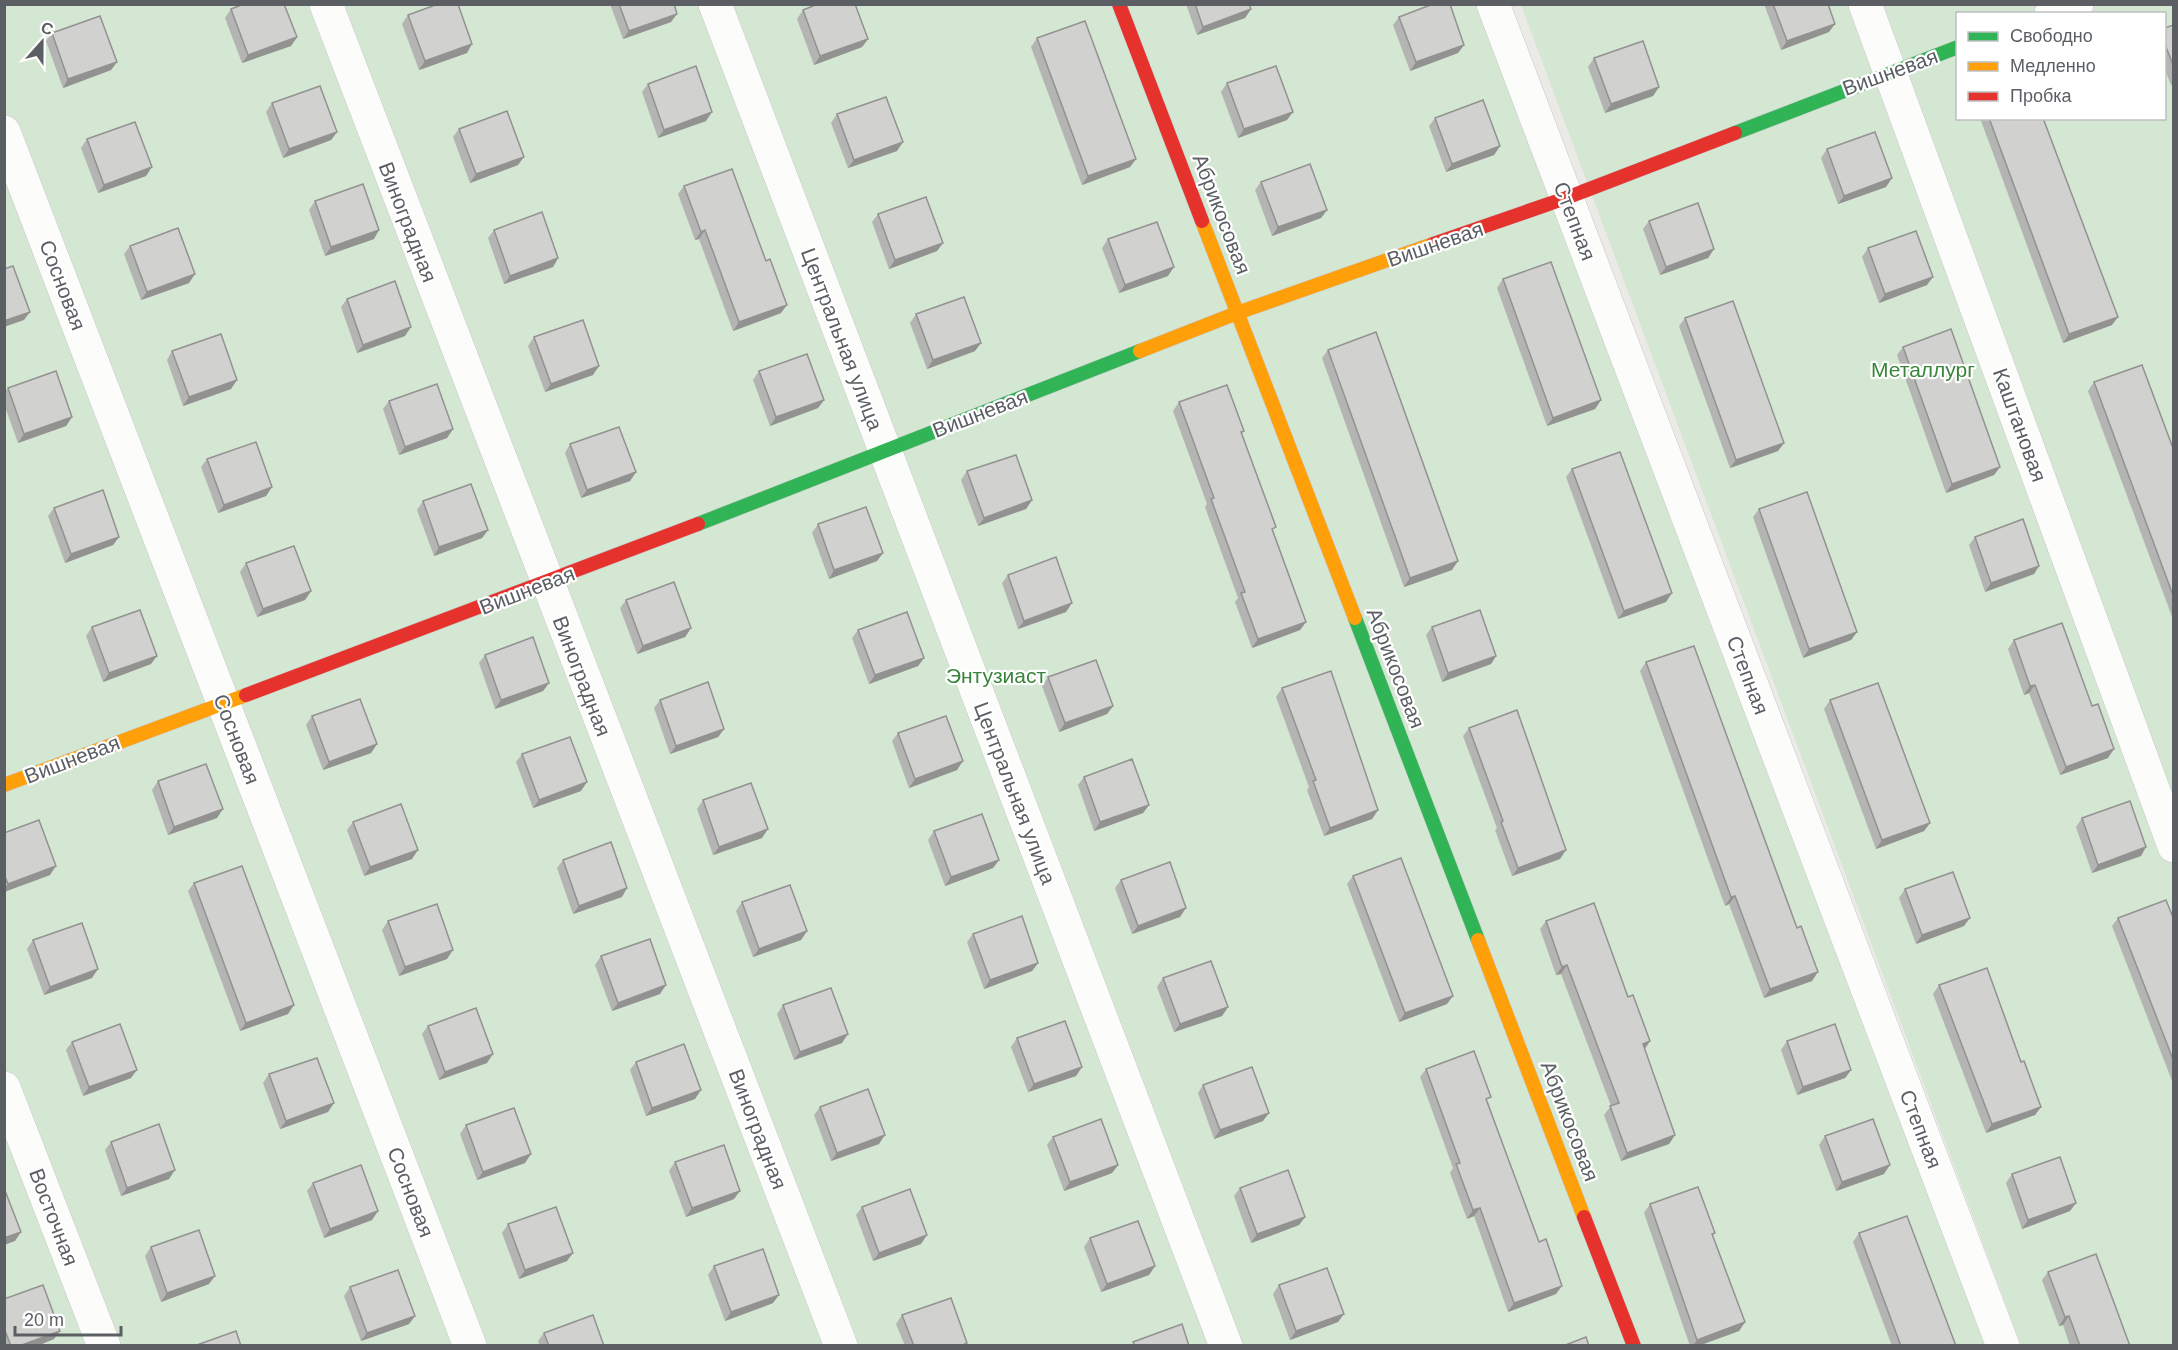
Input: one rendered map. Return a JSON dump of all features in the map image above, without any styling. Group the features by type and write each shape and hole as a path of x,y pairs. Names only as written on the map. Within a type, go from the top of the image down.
{"street":[{"name":"Виноградная","path":"326,4 546,583 841,1346"},
{"name":"Центральная улица","path":"715,4 1226,1346"},
{"name":"Абрикосовая","path":"1119,4 1634,1346"},
{"name":"Степная","path":"1493,4 2003,1346"},
{"name":"Каштановая","path":"1865,4 2174,846"},
{"path":"2056,12 2077,4"},
{"name":"Вишневая","path":"4,784 546,583 1237,313 1566,198 1890,71 1956,48"},
{"name":"Сосновая","path":"4,132 470,1346"},
{"name":"Восточная","path":"4,1088 104,1346"}],"green space":[{"name":"Энтузиаст","path":"5,5 1483,5 1988,1345 5,1346"},
{"name":"Металлург","path":"1521,5 2173,5 2173,1345 2021,1345"}],"building":[{"path":"244,4 284,4 297,37 248,55 231,9"},
{"path":"438,4 458,4 472,44 425,61 408,15"},
{"path":"619,4 674,4 677,14 629,31"},
{"path":"818,4 855,4 868,39 820,56 803,10"},
{"path":"1195,4 1249,4 1251,9 1203,27"},
{"path":"1433,4 1450,4 1464,45 1416,62 1399,17"},
{"path":"1773,4 1828,4 1835,24 1787,41"},
{"path":"100,16 117,62 68,79 52,33"},
{"path":"1085,21 1136,159 1088,176 1037,38"},
{"path":"2174,25 2174,67 2166,47 2166,27"},
{"path":"1643,41 1659,87 1611,104 1594,58"},
{"path":"696,66 712,112 664,130 648,84"},
{"path":"1276,66 1293,112 1244,129 1227,83"},
{"path":"320,86 337,132 289,149 272,103"},
{"path":"886,97 903,142 854,160 837,114"},
{"path":"1483,100 1500,146 1452,164 1435,118"},
{"path":"507,111 524,157 476,174 459,129"},
{"path":"1990,120 2044,120 2118,317 2069,334"},
{"path":"135,122 152,167 104,185 87,139"},
{"path":"1875,132 1892,178 1844,196 1827,149"},
{"path":"1310,164 1327,210 1278,227 1261,182"},
{"path":"732,169 766,261 770,259 787,305 739,322 705,230 701,232 684,186"},
{"path":"363,184 379,230 331,247 315,201"},
{"path":"926,197 943,243 895,260 878,214"},
{"path":"1698,203 1714,249 1666,267 1649,221"},
{"path":"542,212 558,258 510,276 494,230"},
{"path":"1157,222 1174,267 1125,285 1108,239"},
{"path":"178,228 195,274 147,292 130,246"},
{"path":"1916,231 1933,277 1885,294 1868,248"},
{"path":"1551,262 1601,400 1553,418 1503,279"},
{"path":"13,266 30,312 4,321 4,269"},
{"path":"395,281 411,327 363,345 347,299"},
{"path":"964,297 981,343 933,360 916,314"},
{"path":"1733,301 1784,443 1736,460 1685,318"},
{"path":"583,320 599,366 551,384 534,337"},
{"path":"1951,329 2000,467 1952,484 1903,347"},
{"path":"1376,332 1458,561 1410,578 1328,350"},
{"path":"221,334 237,380 189,397 172,351"},
{"path":"807,354 824,400 776,417 759,371"},
{"path":"2142,365 2174,451 2174,598 2094,382"},
{"path":"56,371 72,417 24,434 8,388"},
{"path":"437,384 453,429 405,447 389,401"},
{"path":"1227,385 1244,431 1241,432 1276,527 1272,529 1306,622 1258,639 1241,593 1245,592 1211,499 1214,498 1179,402"},
{"path":"619,427 636,472 587,490 570,444"},
{"path":"256,442 272,487 224,505 207,459"},
{"path":"1620,452 1672,593 1624,611 1572,469"},
{"path":"1016,455 1032,500 984,518 967,471"},
{"path":"471,484 488,530 439,547 423,501"},
{"path":"103,490 119,537 71,554 54,508"},
{"path":"1807,492 1857,632 1809,649 1759,509"},
{"path":"866,507 883,553 834,570 818,524"},
{"path":"2023,519 2039,566 1991,583 1975,537"},
{"path":"294,546 311,591 263,609 246,563"},
{"path":"1056,557 1072,603 1024,621 1008,575"},
{"path":"674,582 691,628 643,646 626,600"},
{"path":"140,610 157,656 109,673 92,627"},
{"path":"1480,610 1496,656 1448,673 1432,627"},
{"path":"907,612 924,658 875,675 858,630"},
{"path":"2062,623 2092,706 2098,704 2114,749 2066,767 2035,685 2030,686 2014,640"},
{"path":"533,637 549,683 501,700 485,655"},
{"path":"1694,646 1797,928 1801,926 1818,972 1770,989 1735,896 1731,897 1646,662"},
{"path":"1096,660 1113,706 1065,723 1048,677"},
{"path":"1331,671 1378,810 1330,828 1313,781 1316,780 1282,688"},
{"path":"708,682 724,729 676,746 660,700"},
{"path":"1878,683 1930,823 1882,840 1830,700"},
{"path":"360,699 377,744 329,762 312,716"},
{"path":"1517,710 1566,850 1518,868 1469,728"},
{"path":"946,716 963,761 915,779 898,733"},
{"path":"570,737 587,782 539,800 522,754"},
{"path":"1132,759 1149,805 1100,822 1084,777"},
{"path":"206,764 223,809 174,827 158,781"},
{"path":"751,783 768,829 719,847 703,800"},
{"path":"2130,801 2146,847 2098,865 2082,818"},
{"path":"401,804 418,850 370,867 353,822"},
{"path":"982,814 999,860 951,877 934,831"},
{"path":"39,820 56,866 8,884 4,874 4,833"},
{"path":"611,842 627,888 579,906 563,860"},
{"path":"1401,858 1453,996 1405,1013 1353,876"},
{"path":"1170,862 1186,908 1138,926 1121,880"},
{"path":"242,866 294,1005 246,1023 194,883"},
{"path":"1953,872 1970,918 1922,935 1905,889"},
{"path":"790,885 807,931 759,949 742,902"},
{"path":"2166,900 2174,920 2174,1062 2118,918"},
{"path":"1594,903 1628,997 1633,995 1650,1041 1643,1044 1675,1135 1627,1153 1610,1106 1619,1103 1567,965 1562,967 1546,921"},
{"path":"437,904 453,950 405,967 388,921"},
{"path":"1022,916 1038,963 990,980 973,934"},
{"path":"82,923 98,969 50,987 33,940"},
{"path":"650,939 666,985 618,1003 601,956"},
{"path":"1211,961 1228,1007 1180,1024 1163,978"},
{"path":"1987,968 2021,1062 2024,1061 2041,1107 1992,1124 1939,985"},
{"path":"831,988 848,1034 800,1052 783,1005"},
{"path":"476,1008 493,1054 445,1072 428,1026"},
{"path":"1065,1021 1082,1067 1034,1084 1017,1038"},
{"path":"120,1024 137,1070 89,1087 72,1042"},
{"path":"1835,1024 1851,1070 1803,1087 1787,1041"},
{"path":"684,1044 701,1090 652,1108 636,1062"},
{"path":"1474,1051 1491,1097 1486,1099 1539,1242 1546,1239 1562,1286 1514,1303 1480,1208 1473,1210 1456,1164 1460,1163 1426,1069"},
{"path":"317,1058 334,1103 286,1121 269,1074"},
{"path":"1252,1067 1269,1113 1220,1130 1203,1085"},
{"path":"868,1089 885,1135 837,1153 820,1107"},
{"path":"514,1108 531,1154 483,1172 466,1125"},
{"path":"1101,1119 1118,1165 1070,1182 1053,1137"},
{"path":"1873,1119 1890,1165 1842,1182 1825,1136"},
{"path":"159,1124 175,1170 127,1188 111,1142"},
{"path":"724,1145 740,1191 692,1208 675,1162"},
{"path":"2060,1157 2076,1203 2028,1220 2012,1174"},
{"path":"361,1165 378,1211 330,1229 313,1183"},
{"path":"1288,1170 1305,1217 1257,1234 1240,1188"},
{"path":"1698,1187 1715,1233 1712,1234 1745,1322 1697,1340 1650,1204"},
{"path":"4,1188 21,1232 4,1238"},
{"path":"910,1189 927,1235 879,1253 862,1207"},
{"path":"556,1207 573,1253 525,1270 508,1224"},
{"path":"1907,1216 1956,1346 1901,1346 1859,1233"},
{"path":"1138,1221 1155,1266 1107,1284 1090,1238"},
{"path":"199,1230 215,1276 167,1293 151,1247"},
{"path":"763,1249 779,1295 731,1312 714,1266"},
{"path":"2096,1254 2130,1346 2080,1346 2069,1316 2065,1317 2048,1272"},
{"path":"1327,1268 1344,1314 1296,1331 1279,1285"},
{"path":"398,1270 415,1316 367,1333 350,1287"},
{"path":"43,1285 60,1331 19,1346 11,1346 4,1328 4,1299"},
{"path":"951,1298 967,1343 961,1346 914,1346 902,1315"},
{"path":"593,1315 604,1346 549,1346 544,1333"},
{"path":"1182,1324 1189,1346 1135,1346 1133,1342"},
{"path":"236,1331 241,1346 194,1346"},
{"path":"1586,1337 1589,1346 1563,1346"}],"traffic: fast":[{"path":"1735,133 1956,48"},
{"path":"698,524 1140,351"},
{"path":"1355,618 1478,940"}],"traffic: slow":[{"path":"1202,221 1355,618"},
{"path":"1140,351 1237,313 1433,244"},
{"path":"4,785 246,695"},
{"path":"1478,940 1584,1217"}],"traffic: jam":[{"path":"1119,4 1202,221"},
{"path":"1433,244 1566,198 1735,133"},
{"path":"246,695 698,524"},
{"path":"1584,1217 1634,1346"}]}
